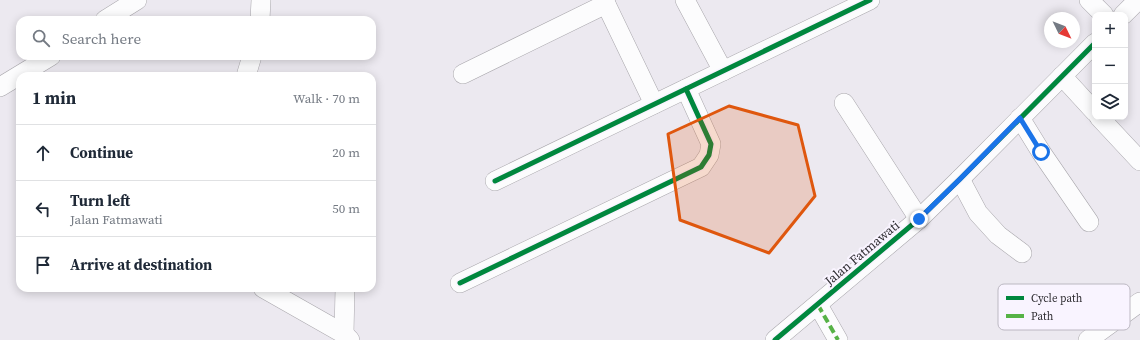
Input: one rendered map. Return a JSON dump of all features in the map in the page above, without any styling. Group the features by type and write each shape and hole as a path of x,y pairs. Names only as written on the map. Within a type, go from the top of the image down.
{"street":[{"path":"111,16 137,0"},
{"path":"260,16 262,0"},
{"path":"685,0 723,71"},
{"path":"495,181 870,0"},
{"path":"1089,0 1101,12"},
{"path":"1126,12 1138,0"},
{"path":"463,74 605,2 654,104"},
{"name":"Jalan Fatmawati","path":"774,340 818,305 919,219 1092,46"},
{"path":"25,72 44,60"},
{"path":"247,72 251,60"},
{"path":"1062,76 1092,109"},
{"path":"0,87 16,77"},
{"path":"460,283 701,168 709,155 711,144 686,89"},
{"path":"844,103 919,219"},
{"path":"1020,118 1041,152 1089,222"},
{"path":"1102,120 1140,161"},
{"path":"960,179 978,213 998,236 1022,253"},
{"path":"270,292 347,337"},
{"path":"345,292 347,337"},
{"path":"1130,309 1140,302"},
{"path":"818,305 838,340"},
{"path":"1088,340 1102,330"}],"highlighted area":[{"path":"729,106 798,125 815,196 769,253 680,220 668,134"}],"marked path":[{"path":"818,305 838,340"}],"cycle path":[{"path":"495,181 870,0"},
{"path":"775,340 919,219 1092,46"},
{"path":"460,283 701,167 709,155 711,144 686,89"}],"route":[{"path":"919,219 1020,118 1041,152"}]}
